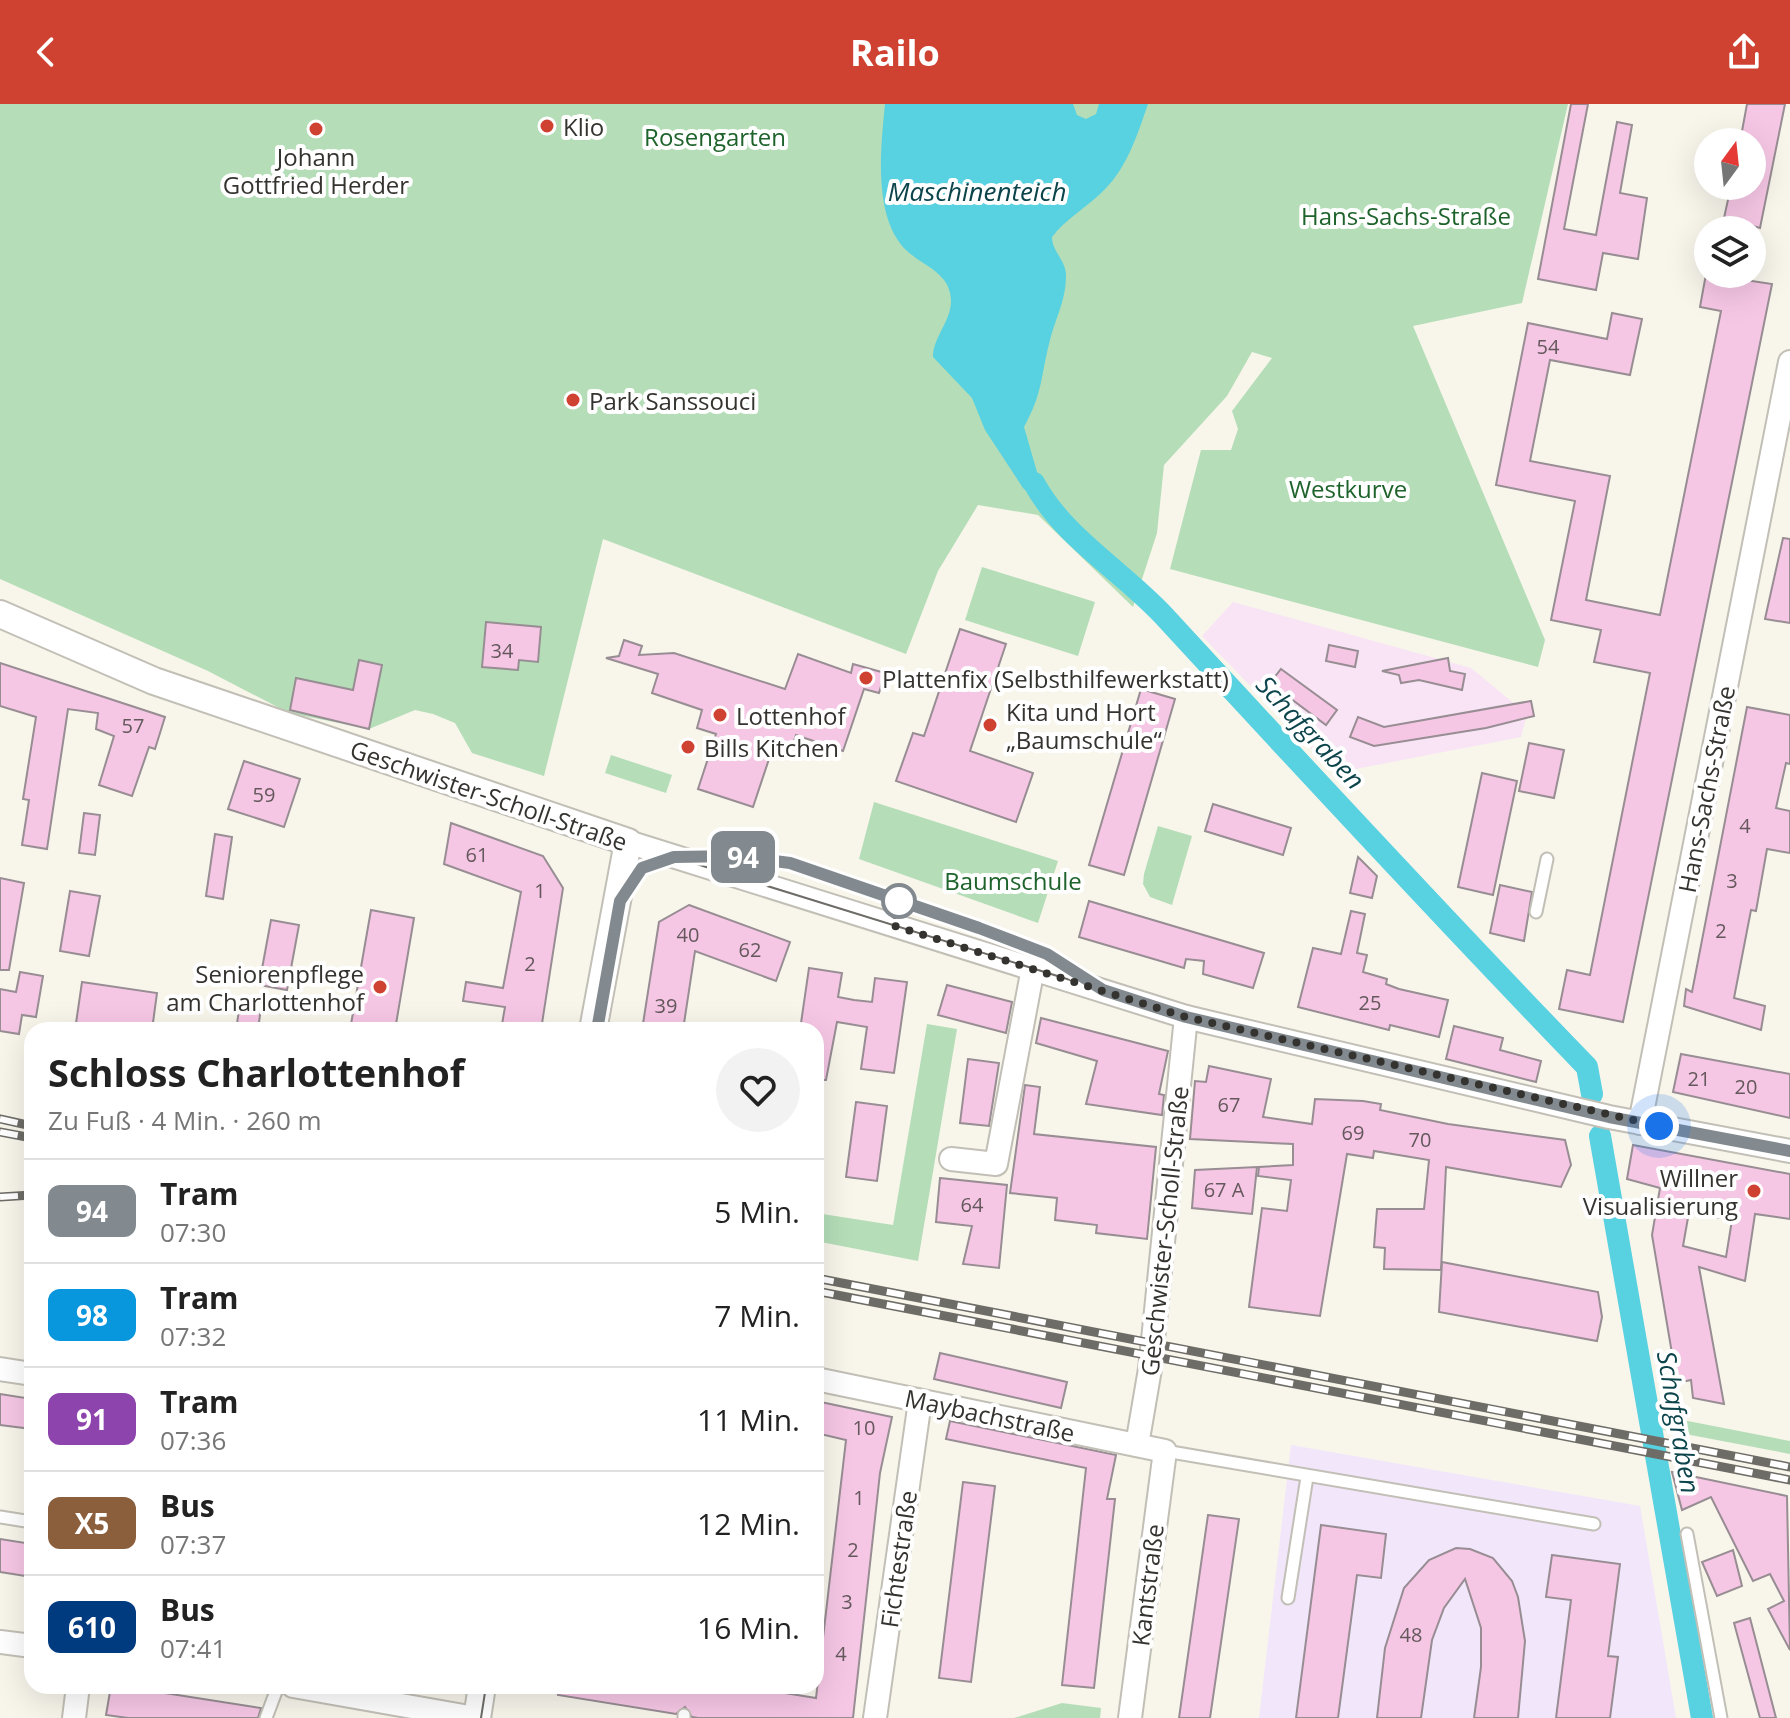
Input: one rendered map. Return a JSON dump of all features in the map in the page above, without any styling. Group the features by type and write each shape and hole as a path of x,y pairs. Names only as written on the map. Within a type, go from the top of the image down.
{"street":[{"name":"Hans-Sachs-Straße","path":"1640,1123 1790,362"},
{"name":"Geschwister-Scholl-Straße","path":"0,614 154,681 628,842 1186,1017 1609,1117 1790,1151"},
{"path":"594,1022 628,842"},
{"path":"951,1159 996,1164 1033,968"},
{"name":"Geschwister-Scholl-Straße","path":"1137,1445 1150,1369 1186,1017"},
{"path":"0,1369 24,1373"},
{"name":"Maybachstraße","path":"824,1381 1165,1451"},
{"name":"Fichtestraße","path":"875,1718 920,1401"},
{"name":"Kantstraße","path":"1130,1718 1165,1451"},
{"path":"0,1642 24,1645"},
{"path":"74,1718 77,1694"},
{"path":"339,1694 476,1718 480,1694"}],"lane":[{"path":"1536,912 1547,859"},
{"path":"1165,1451 1594,1524"},
{"path":"1288,1598 1307,1477"},
{"path":"0,1517 24,1521"},
{"path":"1687,1534 1721,1718"},
{"path":"266,1718 275,1694"}],"shaded area":[{"path":"1233,602 1471,668 1527,714 1521,737 1335,773 1202,636"},
{"path":"1291,1445 1640,1506 1676,1718 1259,1718"}],"green space":[{"name":"Park Sanssouci","path":"0,104 1568,104 1522,303 1413,326 1545,640 1538,667 1170,569 1201,450 1231,450 1238,429 1232,411 1272,358 1252,352 1227,396 1164,465 1157,533 1133,607 1038,515 978,505 938,571 906,654 603,539 544,776 472,753 455,723 433,714 415,710 369,729 289,713 208,671 0,579"},
{"path":"982,567 1095,602 1078,656 965,620"},
{"path":"611,755 672,775 666,793 605,773"},
{"name":"Baumschule","path":"874,802 1058,861 1038,923 859,859"},
{"path":"1158,826 1192,836 1172,905 1150,897 1143,884"},
{"path":"927,1024 957,1029 918,1261 824,1243 824,1214 893,1225"},
{"path":"1657,1415 1790,1441 1790,1454 1659,1429"},
{"path":"1062,1703 1101,1708 1100,1718 1014,1718"}],"water":[{"name":"Maschinenteich","path":"885,104 1073,104 1077,115 1086,119 1096,114 1099,104 1148,104 1130,152 1117,175 1052,237 1066,271 1065,286 1038,395 1024,427 1048,510 1023,488 985,430 972,398 933,357 936,341 950,310 950,293 944,279 907,251 888,220 881,181"}],"building":[{"path":"1571,104 1588,104 1564,229 1596,235 1617,122 1632,125 1620,193 1647,198 1638,259 1603,253 1596,290 1538,279"},
{"path":"1747,104 1785,104 1766,198 1766,128 1743,128"},
{"path":"1728,200 1766,200 1762,216 1724,216"},
{"path":"1766,283 1772,284 1623,1022 1559,1009 1567,970 1590,975 1650,673 1594,662 1601,630 1551,620 1575,501 1496,485 1528,323 1607,339 1612,313 1642,319 1630,375 1550,360 1530,461 1610,476 1586,600 1660,615 1721,311 1700,307 1703,288 1766,288"},
{"path":"1783,538 1790,539 1790,623 1765,619"},
{"path":"486,622 541,627 538,662 519,660 518,670 482,667"},
{"path":"960,629 1006,644 970,751 1033,773 1016,822 896,781 913,733 924,736"},
{"path":"624,640 642,646 639,655 674,653 785,689 798,654 851,673 853,664 885,673 879,693 864,689 843,751 796,735 788,758 771,753 753,807 698,789 716,734 697,728 702,710 652,693 658,674 606,658 619,656"},
{"path":"1329,645 1358,651 1355,667 1326,661"},
{"path":"1448,658 1450,671 1465,674 1462,690 1419,680 1401,683 1399,675 1382,671"},
{"path":"359,660 382,665 369,729 290,710 296,678 353,690"},
{"path":"0,663 165,717 155,749 149,747 132,796 99,785 114,736 96,729 98,713 68,709 47,849 22,845 29,800 23,799 36,717 0,706"},
{"path":"1281,669 1337,710 1326,725 1270,683"},
{"path":"1141,689 1175,699 1124,875 1089,865"},
{"path":"1531,701 1534,716 1486,728 1374,746 1350,737 1358,717 1384,727"},
{"path":"1747,707 1790,715 1790,764 1786,763 1776,808 1790,811 1790,853 1767,849 1756,911 1751,910 1734,998 1765,1006 1761,1030 1684,1006 1686,989 1692,992"},
{"path":"1529,743 1564,750 1554,798 1519,791"},
{"path":"244,761 300,779 284,827 228,809"},
{"path":"1482,773 1517,781 1493,895 1458,887"},
{"path":"1213,804 1291,828 1283,855 1205,831"},
{"path":"84,813 100,815 95,855 79,853"},
{"path":"451,823 543,856 563,888 542,1022 502,1022 505,1007 463,1001 466,982 503,988 521,892 444,864"},
{"path":"215,834 232,837 223,899 206,896"},
{"path":"1358,857 1377,876 1372,898 1350,893"},
{"path":"0,878 24,883 9,970 0,970"},
{"path":"1500,885 1532,892 1524,941 1490,933"},
{"path":"70,891 100,896 89,956 60,951"},
{"path":"1089,901 1264,953 1253,988 1203,974 1204,961 1186,959 1184,968 1079,937"},
{"path":"689,905 790,942 776,981 695,951 684,1022 643,1022 659,922"},
{"name":"Seniorenpflege am Charlottenhof","path":"371,910 414,918 396,1022 351,1022"},
{"path":"1351,911 1365,914 1357,953 1367,955 1363,972 1387,979 1386,984 1399,989 1448,1000 1439,1037 1390,1025 1389,1030 1298,1007 1313,948 1341,954"},
{"path":"271,920 299,925 287,990 259,985"},
{"path":"809,968 842,973 838,997 854,1000 872,1002 875,978 907,982 894,1073 861,1069 867,1027 837,1022 824,1080 824,1022 801,1022"},
{"path":"20,972 43,976 36,1017 22,1015 19,1034 0,1031 0,989 16,992"},
{"path":"82,982 157,993 153,1022 76,1022"},
{"path":"947,985 1012,1002 1006,1033 938,1015"},
{"path":"241,997 262,1000 259,1022 237,1022"},
{"path":"1041,1018 1168,1051 1159,1094 1164,1095 1162,1115 1086,1104 1097,1061 1036,1043"},
{"path":"1454,1026 1503,1038 1500,1050 1541,1061 1536,1082 1446,1059"},
{"path":"1681,1054 1790,1074 1790,1118 1673,1092"},
{"path":"968,1059 999,1063 989,1126 960,1123"},
{"path":"1209,1066 1271,1079 1263,1117 1312,1124 1315,1099 1363,1101 1381,1104 1380,1110 1448,1124 1565,1140 1571,1165 1561,1187 1446,1167 1441,1270 1384,1269 1385,1248 1374,1247 1377,1209 1424,1209 1429,1160 1374,1151 1373,1158 1347,1154 1320,1316 1249,1307 1262,1208 1287,1211 1291,1180 1258,1176 1259,1167 1293,1165 1293,1144 1190,1139 1195,1081 1206,1082"},
{"path":"1025,1085 1040,1087 1034,1134 1156,1147 1147,1239 1096,1233 1097,1225 1055,1220 1057,1198 1010,1193"},
{"path":"856,1102 887,1106 877,1181 846,1177"},
{"path":"1633,1145 1790,1174 1790,1219 1755,1214 1745,1281 1699,1267 1724,1404 1693,1398 1691,1380 1677,1383 1652,1235 1660,1188 1627,1179","holes":["1689,1212 1732,1220 1726,1257 1683,1246"]},
{"path":"1257,1167 1252,1214 1192,1208 1195,1170"},
{"path":"940,1178 1007,1185 999,1268 963,1264 972,1226 936,1222"},
{"path":"1442,1262 1598,1292 1602,1317 1597,1341 1439,1312"},
{"path":"940,1353 1067,1382 1061,1408 934,1379"},
{"path":"0,1394 24,1398 24,1428 0,1425"},
{"path":"824,1403 892,1417 880,1473 853,1718 698,1718 692,1717 685,1707 676,1714 558,1695 791,1694 816,1698 816,1694 824,1694 824,1629 846,1440 824,1435"},
{"path":"950,1421 1116,1455 1107,1499 1115,1499 1094,1688 1062,1685 1086,1468 946,1439"},
{"path":"1672,1472 1787,1496 1790,1650 1768,1609 1784,1601 1770,1574 1753,1581 1711,1497 1682,1510"},
{"path":"963,1482 995,1486 971,1682 939,1678"},
{"path":"1208,1515 1239,1519 1210,1718 1179,1718"},
{"path":"1321,1525 1386,1534 1381,1578 1357,1575 1338,1718 1296,1718"},
{"path":"0,1539 24,1543 24,1576 0,1572"},
{"path":"1456,1548 1470,1549 1493,1558 1512,1581 1518,1597 1525,1641 1518,1718 1474,1718 1481,1667 1481,1628 1465,1579 1444,1608 1432,1640 1421,1718 1377,1718 1385,1648 1404,1588 1429,1560"},
{"path":"1733,1550 1742,1586 1717,1596 1702,1562"},
{"path":"1552,1555 1620,1564 1608,1656 1618,1657 1610,1718 1556,1718 1571,1600 1546,1597"},
{"path":"1750,1618 1776,1718 1760,1718 1734,1623"},
{"path":"110,1694 171,1694 261,1708 258,1718 128,1718 106,1715"}],"waterway":[{"name":"Schafgraben","path":"1034,483 1046,502 1077,537 1164,616 1587,1067 1592,1094"},
{"name":"Schafgraben","path":"1600,1136 1702,1718"}],"tram line":[{"path":"598,1022 620,901 642,868 674,857 736,856 790,863 1005,938 1047,954 1103,990 1186,1017 1609,1117 1790,1151"},
{"name":"94","path":"598,1022 620,901 642,868 674,857 736,856 790,863 979,928 1047,954 1103,990 1186,1017 1609,1117 1790,1151"},
{"path":"690,862 1080,983"},
{"path":"481,1718 485,1694"}],"railway":[{"path":"0,1119 24,1124"},
{"path":"0,1132 24,1136"},
{"path":"0,1197 24,1196"},
{"path":"824,1280 1790,1467"},
{"path":"824,1293 1790,1480"}],"place":[{"name":"Klio","path":"547,126"},
{"name":"Johann Gottfried Herder","path":"316,129"},
{"name":"Park Sanssouci","path":"573,400"},
{"name":"Plattenfix (Selbsthilfewerkstatt)","path":"866,678"},
{"name":"Lottenhof","path":"720,715"},
{"name":"Kita und Hort „Baumschule“","path":"990,725"},
{"name":"Bills Kitchen","path":"688,747"},
{"name":"Seniorenpflege am Charlottenhof","path":"380,987"},
{"name":"Willner Visualisierung","path":"1754,1191"}],"route":[{"path":"899,901 892,925 1186,1017 1609,1117 1659,1126"}],"park label":[{"name":"Rosengarten","path":"715,136"},
{"name":"Westkurve","path":"1348,488"}]}
